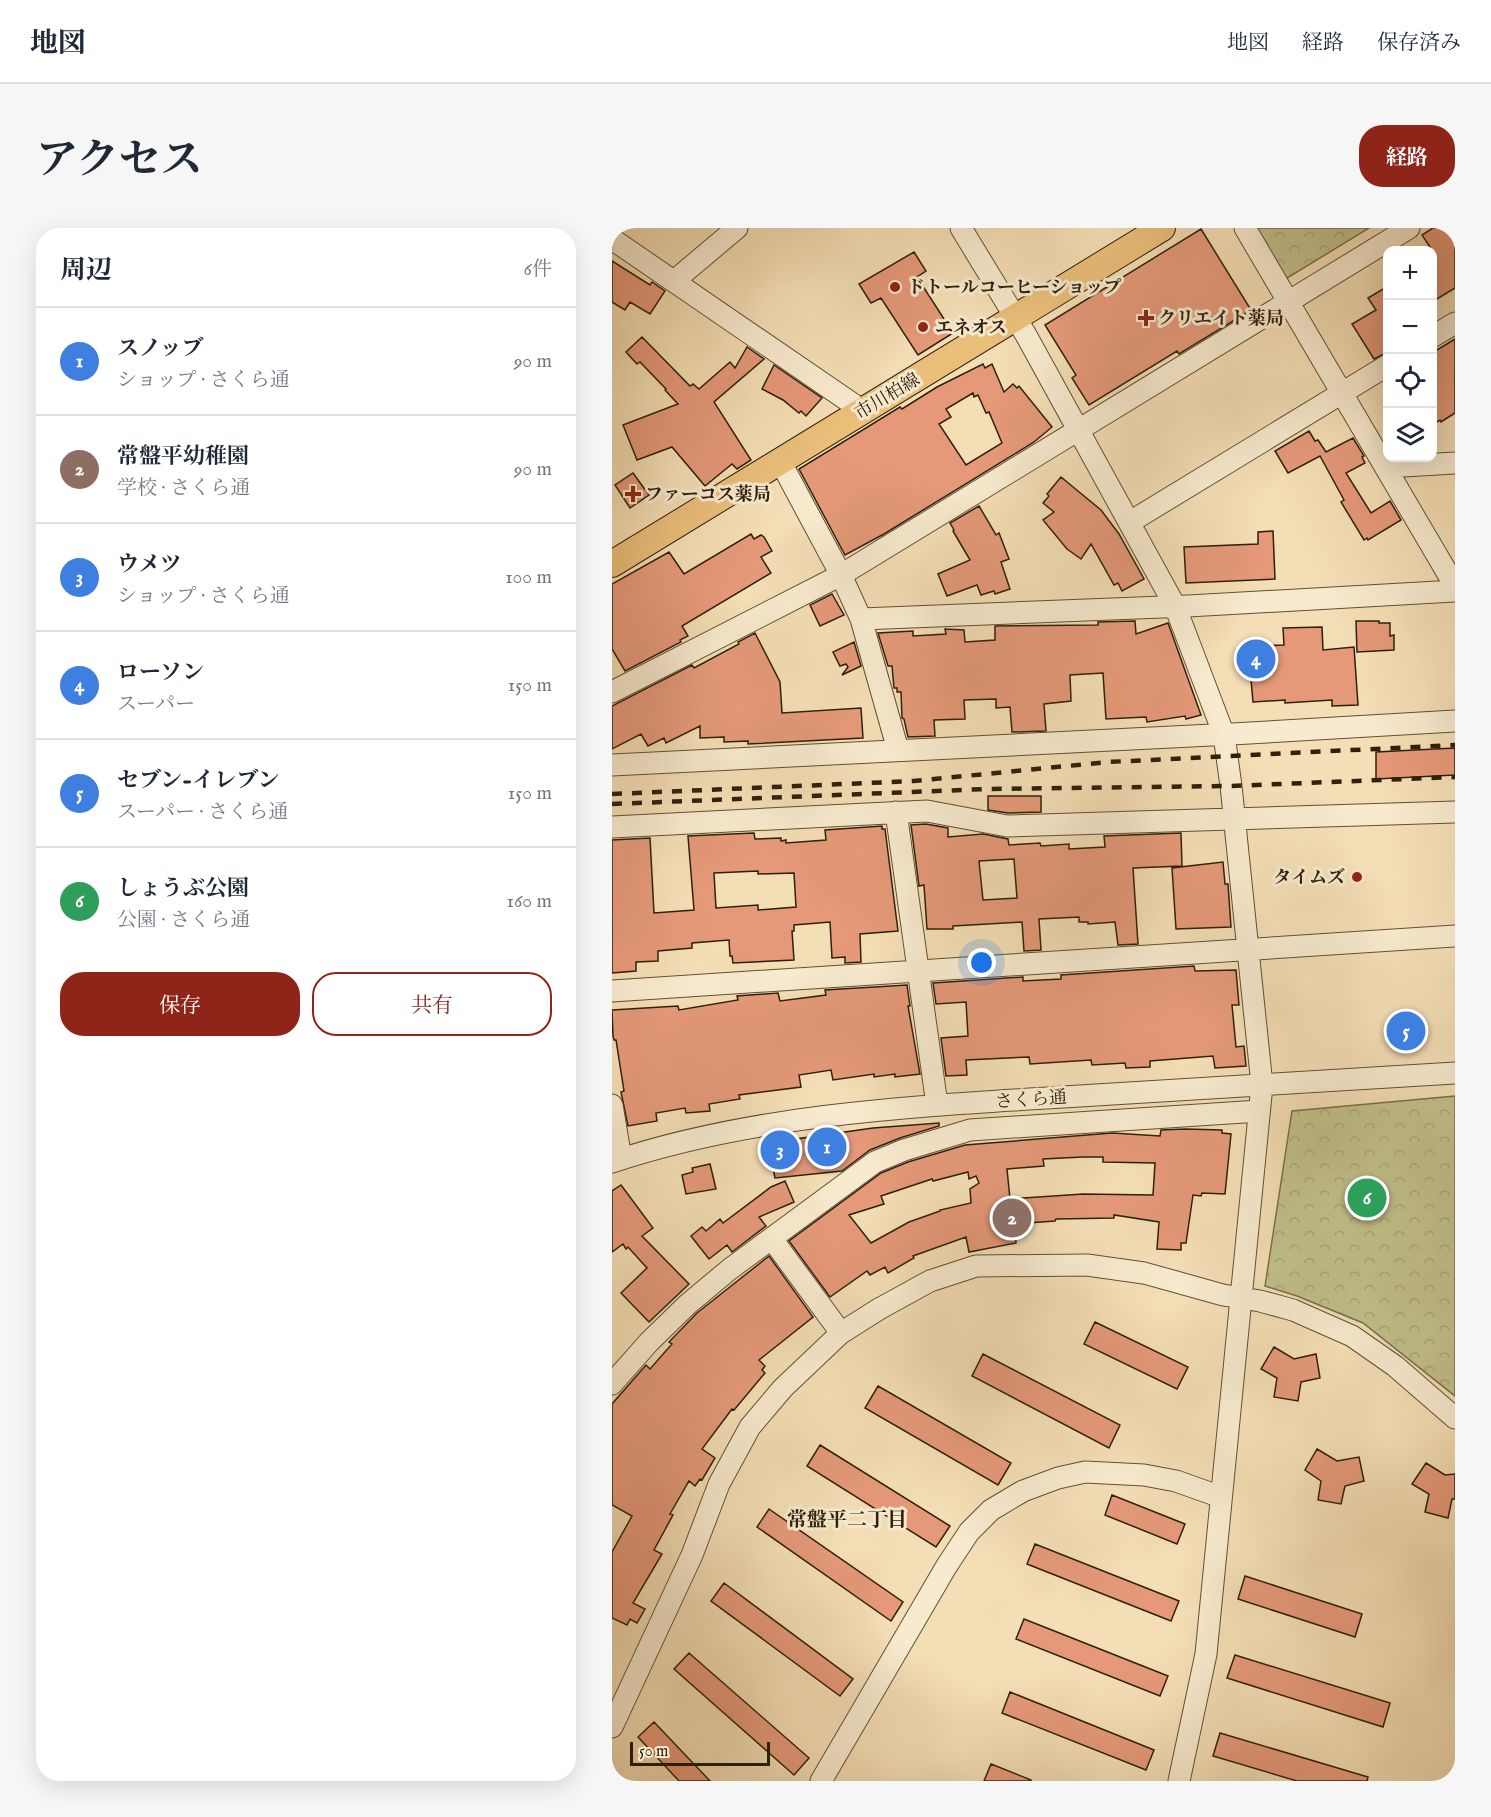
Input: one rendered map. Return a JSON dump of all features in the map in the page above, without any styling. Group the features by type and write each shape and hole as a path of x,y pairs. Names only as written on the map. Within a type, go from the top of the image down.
{"main road":[{"name":"市川柏線","path":"612,564 1162,228"}],"street":[{"path":"674,281 737,228"},
{"path":"961,228 1016,319 1175,606 1224,735 1262,1085 1206,1654 1179,1781"},
{"path":"1245,228 1455,586"},
{"path":"612,692 842,575 1408,228"},
{"path":"612,238 863,411"},
{"path":"1437,334 1455,323"},
{"path":"1130,522 1383,368"},
{"path":"780,461 842,575 861,619 898,750"},
{"path":"1386,467 1455,463"},
{"path":"861,619 1455,591"},
{"path":"612,765 1224,735 1455,721"},
{"path":"612,827 927,811 1007,826 1455,812"},
{"path":"896,813 937,1105"},
{"path":"612,991 1455,936"},
{"name":"さくら通","path":"616,1161 752,1128 849,1113 937,1105 1455,1073"},
{"path":"612,1105 616,1161"},
{"path":"612,1384 649,1342 688,1304 730,1269 875,1162 935,1139 970,1130 1259,1111"},
{"path":"772,1239 841,1333"},
{"path":"612,1727 692,1555 719,1484 750,1427 783,1388 841,1333 930,1281 976,1266 1087,1265 1144,1273 1260,1301 1293,1310 1352,1336 1395,1366 1455,1418"},
{"path":"821,1781 946,1567 969,1532 991,1510 1023,1491 1058,1478 1084,1472 1144,1474 1176,1481 1221,1497"}],"green space":[{"path":"1252,228 1369,228 1284,280"},
{"path":"1455,1096 1455,1396 1363,1323 1297,1296 1265,1286 1292,1111"}],"building":[{"path":"1433,228 1455,228 1455,288 1437,299 1437,246 1429,246 1422,235"},
{"path":"1201,229 1251,310 1179,354 1177,351 1089,405 1072,378 1076,375 1045,325"},
{"path":"914,252 926,271 917,277 953,333 918,355 881,298 871,303 859,284"},
{"path":"612,261 650,285 652,282 665,291 650,314 630,302 625,310 612,302"},
{"path":"1383,289 1383,354 1374,359 1352,324 1376,310 1368,298"},
{"path":"642,337 690,386 693,384 699,389 730,362 735,368 747,347 764,359 714,402 751,460 737,469 732,464 705,486 672,447 637,460 623,425 678,404 640,362 637,364 626,352"},
{"path":"1455,339 1455,413 1441,422 1440,420 1437,422 1437,350"},
{"path":"983,364 985,368 992,364 1004,392 1013,384 1017,388 1019,386 1052,427 1034,442 884,534 845,555 799,469 937,387","holes":["973,393 974,397 978,395 986,413 989,412 1002,443 966,465 939,424 951,417 946,409"]},
{"path":"774,365 822,398 806,416 762,389"},
{"path":"1309,431 1326,452 1353,438 1364,456 1362,457 1365,463 1346,473 1371,513 1390,501 1401,520 1368,540 1367,538 1364,540 1341,502 1344,500 1320,456 1288,473 1275,451"},
{"path":"633,473 649,495 630,508 615,485"},
{"path":"1061,477 1101,510 1119,534 1144,579 1122,591 1118,583 1114,585 1091,544 1081,559 1067,549 1043,520 1054,512 1043,503 1049,496 1047,494"},
{"path":"979,506 996,535 999,533 1009,559 1001,562 1010,589 995,594 994,591 981,595 977,585 947,596 938,574 970,560 950,523"},
{"path":"1273,531 1275,579 1186,583 1184,547 1258,544 1258,532"},
{"path":"751,534 754,539 761,535 764,537 772,551 761,557 771,573 682,626 688,636 680,640 681,642 625,671 612,649 612,584 669,552 684,574"},
{"path":"832,594 844,615 820,626 810,605"},
{"path":"1135,621 1136,634 1168,623 1201,715 1186,719 1185,716 1147,722 1146,717 1106,719 1103,673 1070,675 1071,701 1044,704 1046,731 1012,732 1010,707 996,708 996,699 964,700 965,719 934,720 935,736 908,737 902,718 901,692 897,692 897,688 894,688 892,666 888,666 878,633 913,631 913,636 946,634 945,629 964,630 965,642 995,640 995,626 1098,625 1098,622"},
{"path":"1356,621 1390,623 1390,636 1394,635 1394,650 1357,652"},
{"path":"1322,627 1323,650 1354,647 1358,705 1332,706 1332,700 1285,703 1285,700 1253,702 1248,646 1284,645 1283,628"},
{"path":"755,633 780,682 782,713 861,708 863,738 748,744 748,741 724,742 724,737 700,738 700,726 666,743 664,738 648,746 641,734 612,749 612,706 692,665 694,668"},
{"path":"854,642 861,666 842,675 848,667 846,664 840,666 833,652"},
{"path":"1455,748 1455,775 1376,779 1376,752"},
{"path":"988,796 1041,796 1041,812 1008,813 988,810"},
{"path":"926,824 948,828 948,837 983,834 1008,839 1009,845 1069,844 1069,849 1105,847 1104,836 1181,833 1182,866 1133,868 1138,944 1118,945 1115,922 1088,924 1088,922 1079,922 1079,917 1039,919 1041,950 1024,951 1022,922 953,926 953,929 927,929 924,885 919,886 911,825","holes":["1014,859 1017,898 983,900 979,861"]},
{"path":"882,826 882,829 885,829 898,931 860,934 861,962 845,963 845,957 832,958 830,922 794,925 794,931 792,931 794,960 733,963 729,940 692,943 692,948 658,951 658,961 636,962 636,971 612,973 612,840 650,838 654,913 694,910 688,836 754,833 755,839 781,838 781,841 786,840 786,843 826,840 825,830","holes":["758,871 758,874 794,873 796,907 758,910 758,905 716,908 714,873"]},
{"path":"1223,862 1225,884 1228,884 1231,927 1176,929 1172,868"},
{"path":"1194,966 1195,971 1236,970 1239,1005 1232,1005 1236,1047 1244,1046 1246,1066 1215,1068 1213,1056 1150,1061 1150,1067 1126,1068 1125,1063 1092,1065 1091,1060 1030,1064 1029,1057 966,1060 967,1075 946,1076 941,1038 968,1036 966,1002 936,1004 933,983 1023,977 1023,981 1061,979 1061,975"},
{"path":"907,985 910,1006 908,1006 920,1074 874,1077 874,1074 833,1080 831,1070 799,1075 801,1087 739,1095 740,1099 709,1104 710,1111 686,1113 685,1108 656,1113 657,1121 628,1126 621,1092 624,1091 616,1040 613,1036 612,1010 678,1006 679,1010 738,1000 737,996 778,993 780,1001 826,995 825,990"},
{"path":"939,1123 939,1126 870,1150 842,1171 775,1178 768,1143 873,1128"},
{"path":"1161,1130 1222,1130 1222,1133 1231,1134 1225,1194 1193,1195 1186,1243 1181,1243 1181,1250 1157,1249 1159,1222 1114,1215 1114,1218 1056,1219 1055,1221 1014,1224 1016,1243 969,1252 966,1237 913,1256 914,1258 888,1273 885,1267 870,1275 867,1271 830,1297 789,1241 881,1173 908,1162 965,1145 1112,1133 1160,1136","holes":["1103,1157 1103,1162 1155,1163 1153,1195 1083,1194 1010,1199 1007,1169 1044,1166 1043,1159","968,1172 969,1179 976,1176 979,1183 970,1189 971,1203 940,1210 909,1222 871,1243 849,1215 884,1204 881,1196 932,1179 933,1181"]},
{"path":"710,1164 716,1189 686,1194 682,1175 693,1172 692,1168"},
{"path":"785,1181 794,1202 759,1217 766,1226 732,1252 727,1245 709,1259 691,1236 702,1227 706,1231 720,1219 723,1223 771,1187"},
{"path":"621,1185 653,1228 642,1236 689,1284 649,1322 621,1293 647,1268 623,1244 612,1252 612,1191"},
{"path":"769,1256 813,1317 759,1360 765,1366 762,1370 765,1373 734,1410 732,1409 702,1449 715,1458 702,1480 700,1479 695,1486 689,1481 670,1514 673,1515 654,1550 662,1554 633,1603 645,1609 637,1623 630,1619 627,1625 612,1618 612,1552 632,1516 612,1505 612,1404 646,1365 650,1369 672,1344 669,1342 697,1313"},
{"path":"1095,1322 1188,1367 1177,1389 1084,1344"},
{"path":"1274,1347 1294,1359 1316,1354 1320,1378 1301,1382 1298,1401 1274,1397 1277,1378 1261,1369"},
{"path":"983,1354 1120,1425 1109,1448 972,1376"},
{"path":"878,1386 1011,1463 998,1485 865,1408"},
{"path":"820,1445 950,1526 936,1547 807,1466"},
{"path":"1317,1449 1337,1461 1359,1457 1364,1481 1345,1486 1341,1504 1318,1500 1321,1481 1305,1470"},
{"path":"1426,1463 1445,1475 1455,1474 1455,1499 1452,1499 1448,1518 1425,1512 1429,1494 1412,1484"},
{"path":"1112,1495 1185,1524 1177,1544 1105,1515"},
{"path":"769,1509 903,1602 891,1621 757,1527"},
{"path":"1035,1544 1179,1601 1171,1621 1027,1564"},
{"path":"1245,1576 1362,1614 1355,1637 1238,1599"},
{"path":"724,1583 853,1679 840,1696 711,1601"},
{"path":"1024,1619 1168,1676 1160,1696 1016,1639"},
{"path":"689,1653 809,1758 794,1775 674,1669"},
{"path":"1235,1655 1390,1703 1383,1727 1227,1678"},
{"path":"1010,1692 1154,1750 1146,1770 1002,1713"},
{"path":"654,1722 710,1781 679,1781 638,1737"},
{"path":"1220,1733 1368,1777 1367,1781 1297,1781 1213,1756"},
{"path":"991,1764 1031,1780 1031,1781 984,1781"}],"railway":[{"path":"612,794 914,781 1108,762 1455,745"},
{"path":"612,804 987,789 1231,786 1455,777"}],"place":[{"name":"ドトールコーヒーショップ","path":"895,287"},
{"name":"クリエイト薬局","path":"1146,318"},
{"name":"エネオス","path":"923,327"},
{"name":"ファーコス薬局","path":"633,494"},
{"name":"ローソン","path":"1256,659"},
{"name":"タイムズ","path":"1357,877"},
{"name":"セブン-イレブン","path":"1406,1031"},
{"name":"スノッブ","path":"827,1147"},
{"name":"ウメツ","path":"780,1150"},
{"name":"しょうぶ公園","path":"1367,1198"},
{"name":"常盤平幼稚園","path":"1012,1218"}],"district":[{"name":"常盤平二丁目","path":"847,1519"}]}
